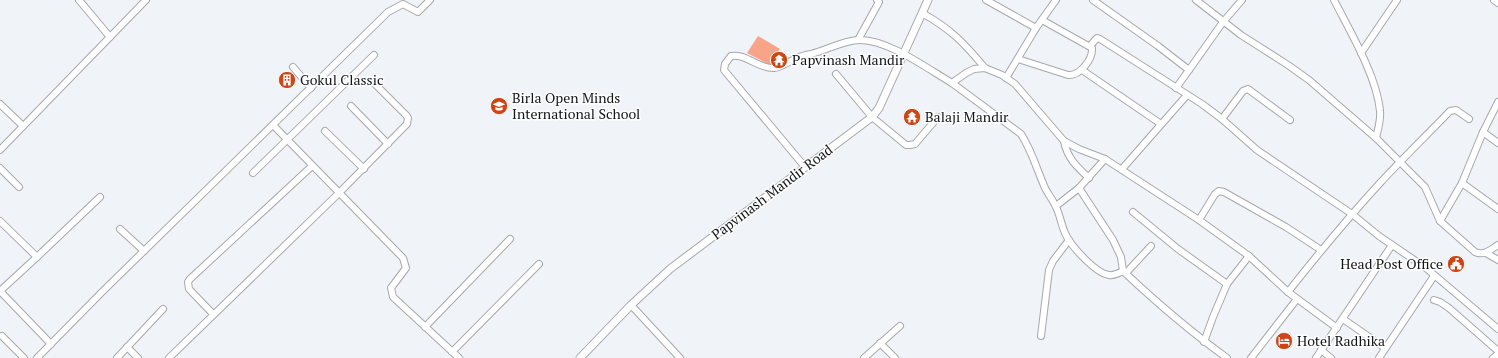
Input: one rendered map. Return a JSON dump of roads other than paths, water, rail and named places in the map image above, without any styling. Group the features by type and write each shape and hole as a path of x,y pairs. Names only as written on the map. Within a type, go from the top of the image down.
{"street":[{"path":"79,0 110,37"},
{"path":"0,150 146,0"},
{"path":"37,358 388,12 402,2 418,12 430,0"},
{"path":"858,40 879,2 877,0"},
{"name":"Papvinash Mandir Road","path":"580,358 631,305 670,269 872,117 879,108 928,0"},
{"path":"986,0 1036,28"},
{"path":"1006,78 1036,28 1056,0"},
{"path":"1093,0 1189,70"},
{"path":"1196,0 1223,22 1261,49 1288,65 1309,80 1376,138 1425,187 1440,221 1470,250 1479,254 1486,253 1498,245"},
{"path":"1176,88 1223,22 1242,0"},
{"path":"1334,0 1361,53 1377,95 1380,118 1376,138"},
{"path":"1361,53 1398,0"},
{"path":"1494,0 1498,3"},
{"path":"922,13 939,22 954,34 985,68 1002,75 1019,89 1064,141 1079,150 1105,159 1199,220 1249,256 1296,299 1337,328"},
{"path":"1018,59 1068,75 1075,74 1082,70 1093,50 1090,46 1042,20"},
{"path":"1090,46 1095,39 1100,39 1187,94 1222,119 1257,150 1352,214 1379,236 1426,268 1498,329"},
{"path":"805,167 724,70 725,64 731,56 737,55 764,68 775,68 800,57 858,40 877,42 903,54 952,83 1021,134 1028,144 1046,190 1056,206 1060,221 1068,240 1102,273 1116,275 1124,272 1151,246"},
{"path":"253,173 374,55"},
{"path":"293,67 311,88"},
{"path":"952,83 966,73 985,68"},
{"path":"1082,70 1161,124"},
{"path":"836,74 872,117 902,143 910,146 915,144 938,117"},
{"path":"169,358 364,169 407,124 408,118 406,115 375,84"},
{"path":"1222,119 1243,91 1248,89 1290,120"},
{"path":"1122,169 1187,94"},
{"path":"1440,221 1462,183 1483,132 1498,102"},
{"path":"0,104 23,126"},
{"path":"351,106 388,144"},
{"path":"1288,292 1352,214 1450,111 1456,110 1469,119"},
{"path":"273,125 403,258 406,268 391,288 393,297 459,358"},
{"path":"326,131 364,169"},
{"path":"1483,132 1498,143"},
{"path":"1064,141 1067,154 1089,178"},
{"path":"1056,206 1079,188 1105,159"},
{"path":"213,314 189,290 188,282 190,279 312,166"},
{"path":"0,168 19,187"},
{"path":"1462,183 1498,209"},
{"path":"1079,188 1113,240 1121,257 1124,272 1204,342 1227,358"},
{"path":"1199,220 1215,194 1219,191 1224,192 1286,227 1321,250"},
{"path":"51,344 0,291 100,197"},
{"path":"1133,212 1178,248 1227,284"},
{"path":"0,221 37,257"},
{"path":"120,229 144,251"},
{"path":"425,327 510,239"},
{"path":"1041,336 1049,270 1055,256 1068,240"},
{"path":"1316,358 1392,245"},
{"path":"1486,253 1498,260"},
{"path":"1204,342 1227,284 1249,256"},
{"path":"452,352 539,264"},
{"path":"1379,358 1434,276"},
{"path":"1251,358 1296,299"},
{"path":"1434,300 1449,308 1498,351"},
{"path":"631,305 680,358"},
{"path":"117,358 163,309"},
{"path":"1343,318 1385,348"},
{"path":"864,358 900,326"},
{"path":"2,336 24,358"},
{"path":"880,343 895,358"},
{"path":"127,347 138,358"},
{"path":"1321,350 1331,358"},
{"path":"1493,358 1498,354"}],"place":[{"name":"Papvinash Mandir","path":"779,60"},
{"name":"Gokul Classic","path":"287,80"},
{"name":"Birla Open Minds International School","path":"499,106"},
{"name":"Balaji Mandir","path":"912,117"},
{"name":"Head Post Office","path":"1456,264"},
{"name":"Hotel Radhika","path":"1284,341"}]}
